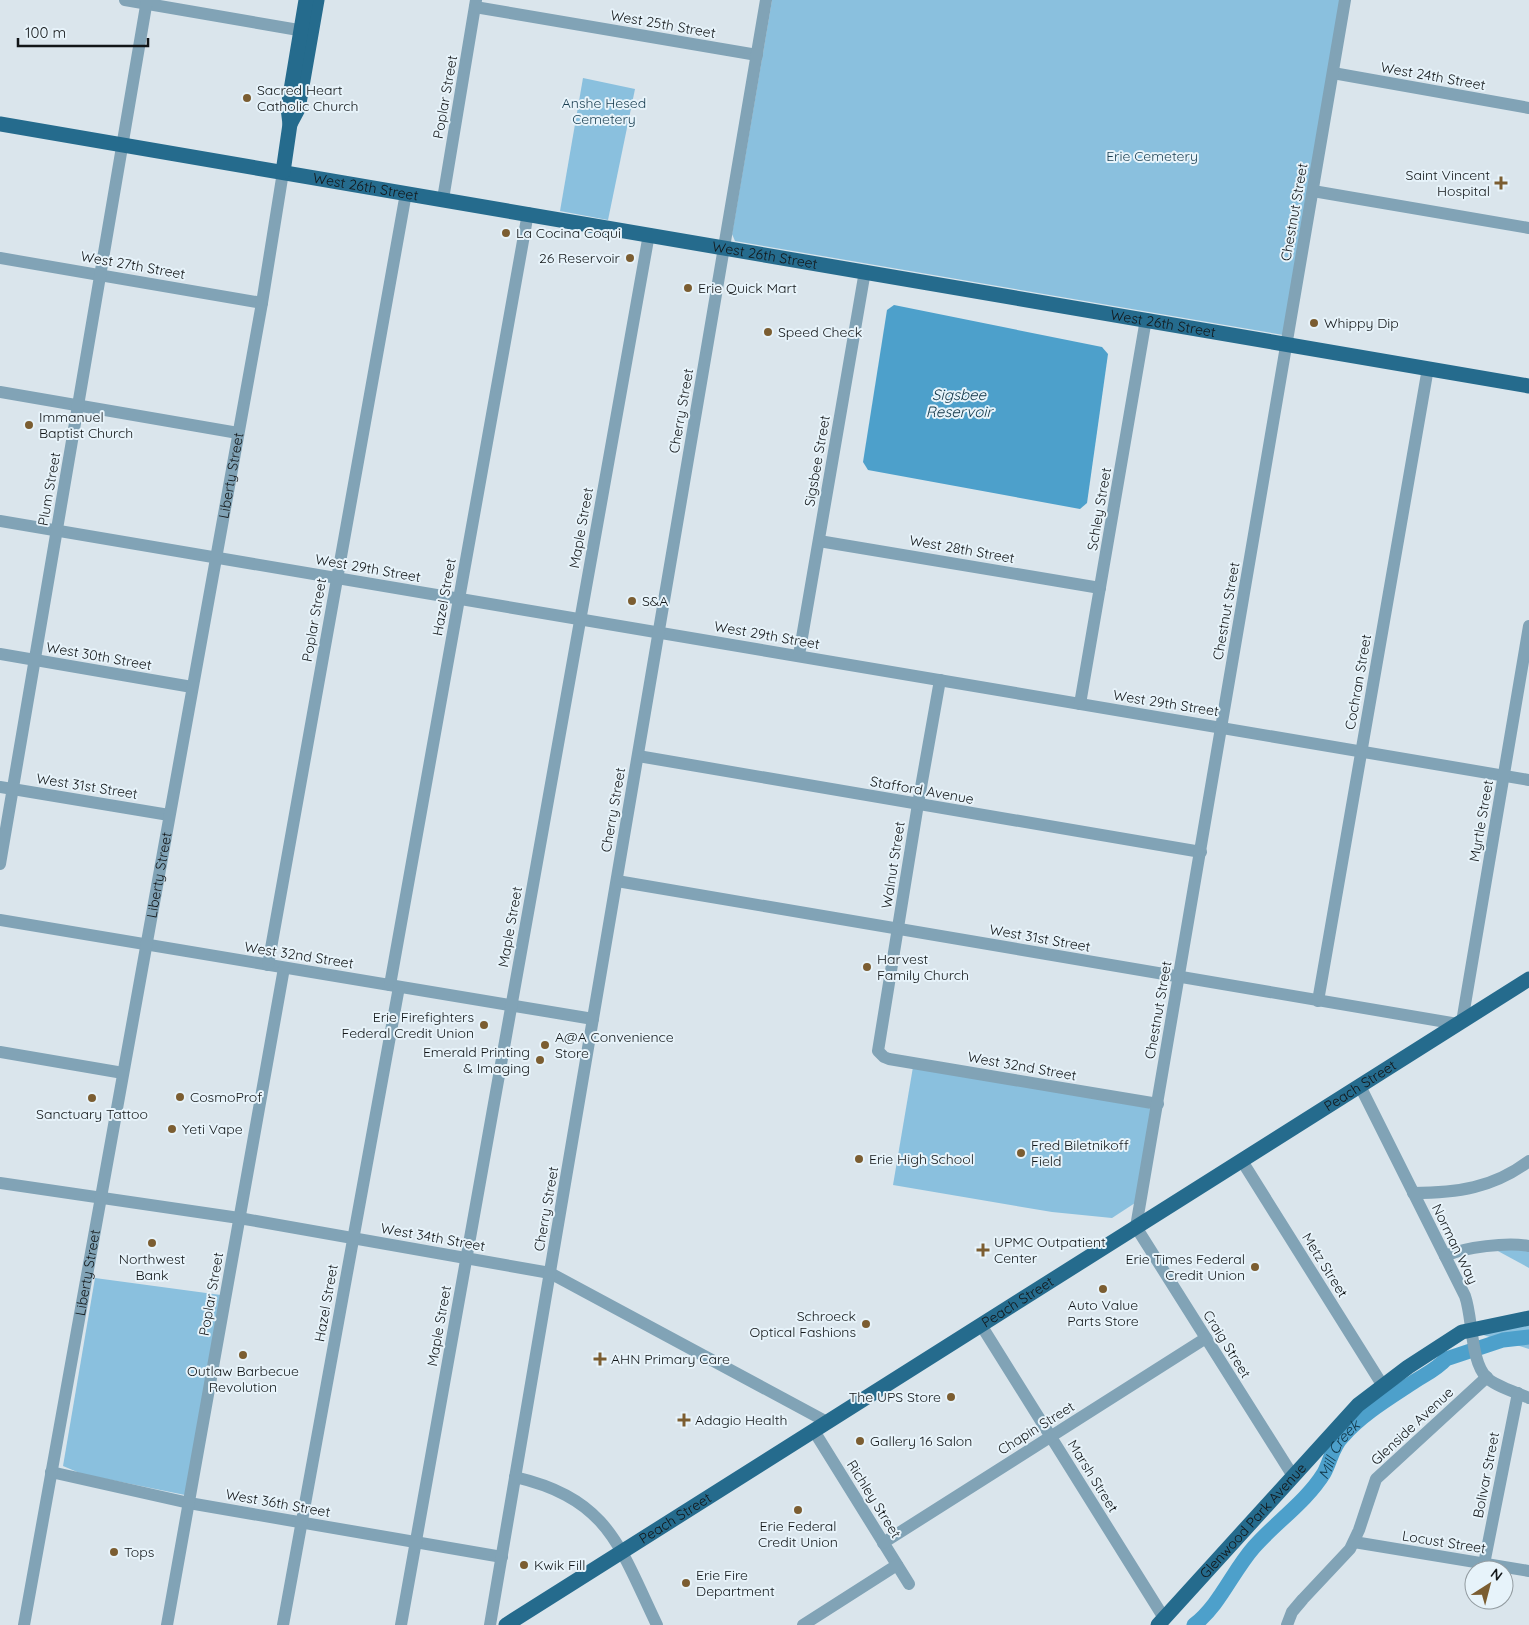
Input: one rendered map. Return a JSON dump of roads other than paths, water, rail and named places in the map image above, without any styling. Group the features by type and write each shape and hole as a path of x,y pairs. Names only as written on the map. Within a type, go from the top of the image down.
{"main road":[{"name":"Liberty Street","path":"306,0 306,31"},
{"name":"Liberty Street","path":"283,172 290,124 288,108 306,31 317,0"},
{"name":"West 26th Street","path":"0,124 1529,386"},
{"name":"Peach Street","path":"506,1625 1529,979"},
{"name":"Glenwood Park Avenue","path":"1161,1621 1352,1410 1438,1347 1462,1332 1472,1335 1529,1318"}],"street":[{"path":"125,0 147,2 306,31"},
{"name":"Cherry Street","path":"490,1625 766,0"},
{"name":"Chestnut Street","path":"1136,1227 1345,0"},
{"name":"Plum Street","path":"0,864 6,788 35,660 147,2"},
{"name":"West 25th Street","path":"476,4 757,55"},
{"name":"Poplar Street","path":"443,199 476,4"},
{"name":"West 24th Street","path":"1333,73 1529,108"},
{"name":"Liberty Street","path":"24,1625 262,303 283,172"},
{"path":"1312,191 1529,228"},
{"name":"Poplar Street","path":"268,965 406,193"},
{"name":"Hazel Street","path":"283,1625 352,1237 459,598 528,213"},
{"name":"Maple Street","path":"401,1625 649,234"},
{"name":"West 27th Street","path":"0,258 262,303"},
{"name":"Sigsbee Street","path":"800,655 865,271"},
{"name":"Schley Street","path":"1080,704 1146,319"},
{"name":"Cochran Street","path":"1318,1000 1428,368"},
{"path":"0,392 238,432"},
{"name":"West 29th Street","path":"0,521 1529,780"},
{"name":"West 28th Street","path":"819,541 1100,588"},
{"name":"Myrtle Street","path":"1460,1023 1529,626"},
{"name":"West 30th Street","path":"0,654 192,687"},
{"name":"Walnut Street","path":"881,1055 878,1046 940,680"},
{"path":"1520,681 1529,691"},
{"name":"Stafford Avenue","path":"638,756 1200,852"},
{"name":"West 31st Street","path":"6,788 169,815"},
{"name":"West 31st Street","path":"617,880 898,930 1460,1023"},
{"name":"West 32nd Street","path":"0,920 593,1019"},
{"name":"Poplar Street","path":"167,1625 284,968"},
{"path":"0,1052 123,1073"},
{"name":"West 32nd Street","path":"881,1055 889,1058 1158,1104"},
{"name":"Norman Way","path":"1360,1086 1468,1304 1472,1335 1479,1361 1487,1377"},
{"name":"Metz Street","path":"1242,1161 1383,1386"},
{"path":"1413,1193 1446,1193 1486,1186 1510,1174 1529,1161"},
{"name":"West 34th Street","path":"0,1184 240,1218 550,1273 827,1422"},
{"name":"Craig Street","path":"1136,1227 1292,1476"},
{"path":"1445,1256 1459,1251 1502,1245 1529,1246"},
{"name":"Marsh Street","path":"981,1325 1051,1436 1161,1621"},
{"name":"Chapin Street","path":"883,1543 1206,1338"},
{"path":"1487,1377 1523,1395"},
{"name":"Glenside Avenue","path":"1287,1625 1292,1612 1354,1542 1376,1479 1487,1377"},
{"name":"Bolivar Street","path":"1485,1560 1523,1395"},
{"name":"Richley Street","path":"814,1431 910,1584"},
{"name":"West 36th Street","path":"51,1472 189,1503 502,1557"},
{"path":"515,1478 549,1486 579,1502 602,1523 621,1552 657,1625"},
{"name":"Locust Street","path":"1354,1542 1464,1561"},
{"path":"803,1625 897,1565"},
{"name":"Locust Street","path":"1514,1569 1529,1571"}],"water":[{"name":"Sigsbee Reservoir","path":"894,305 1102,347 1108,354 1087,503 1080,509 868,470 863,462 887,310"}],"waterway":[{"name":"Mill Creek","path":"1194,1625 1219,1598 1254,1547 1309,1493 1324,1473 1336,1445 1359,1420 1435,1369 1446,1359 1503,1340 1529,1337"}],"place":[{"name":"Sacred Heart Catholic Church","path":"247,98"},
{"name":"Saint Vincent Hospital","path":"1501,183"},
{"name":"La Cocina Coqui","path":"506,233"},
{"name":"26 Reservoir","path":"630,258"},
{"name":"Erie Quick Mart","path":"688,288"},
{"name":"Whippy Dip","path":"1314,323"},
{"name":"Speed Check","path":"768,332"},
{"name":"Immanuel Baptist Church","path":"29,425"},
{"name":"S&A","path":"632,601"},
{"name":"Harvest Family Church","path":"867,967"},
{"name":"Erie Firefighters Federal Credit Union","path":"484,1025"},
{"name":"A@A Convenience Store","path":"545,1045"},
{"name":"Emerald Printing & Imaging","path":"540,1060"},
{"name":"CosmoProf","path":"180,1097"},
{"name":"Sanctuary Tattoo","path":"92,1098"},
{"name":"Yeti Vape","path":"172,1129"},
{"name":"Fred Biletnikoff Field","path":"1021,1153"},
{"name":"Erie High School","path":"859,1159"},
{"name":"Northwest Bank","path":"152,1243"},
{"name":"UPMC Outpatient Center","path":"983,1250"},
{"name":"Erie Times Federal Credit Union","path":"1255,1267"},
{"name":"Auto Value Parts Store","path":"1103,1289"},
{"name":"Schroeck Optical Fashions","path":"866,1324"},
{"name":"Outlaw Barbecue Revolution","path":"243,1355"},
{"name":"AHN Primary Care","path":"600,1359"},
{"name":"The UPS Store","path":"951,1397"},
{"name":"Adagio Health","path":"684,1420"},
{"name":"Gallery 16 Salon","path":"860,1441"},
{"name":"Erie Federal Credit Union","path":"798,1510"},
{"name":"Tops","path":"114,1552"},
{"name":"Kwik Fill","path":"524,1565"},
{"name":"Erie Fire Department","path":"686,1583"}],"park label":[{"name":"Anshe Hesed Cemetery","path":"604,112"},
{"name":"Erie Cemetery","path":"1152,156"}]}
